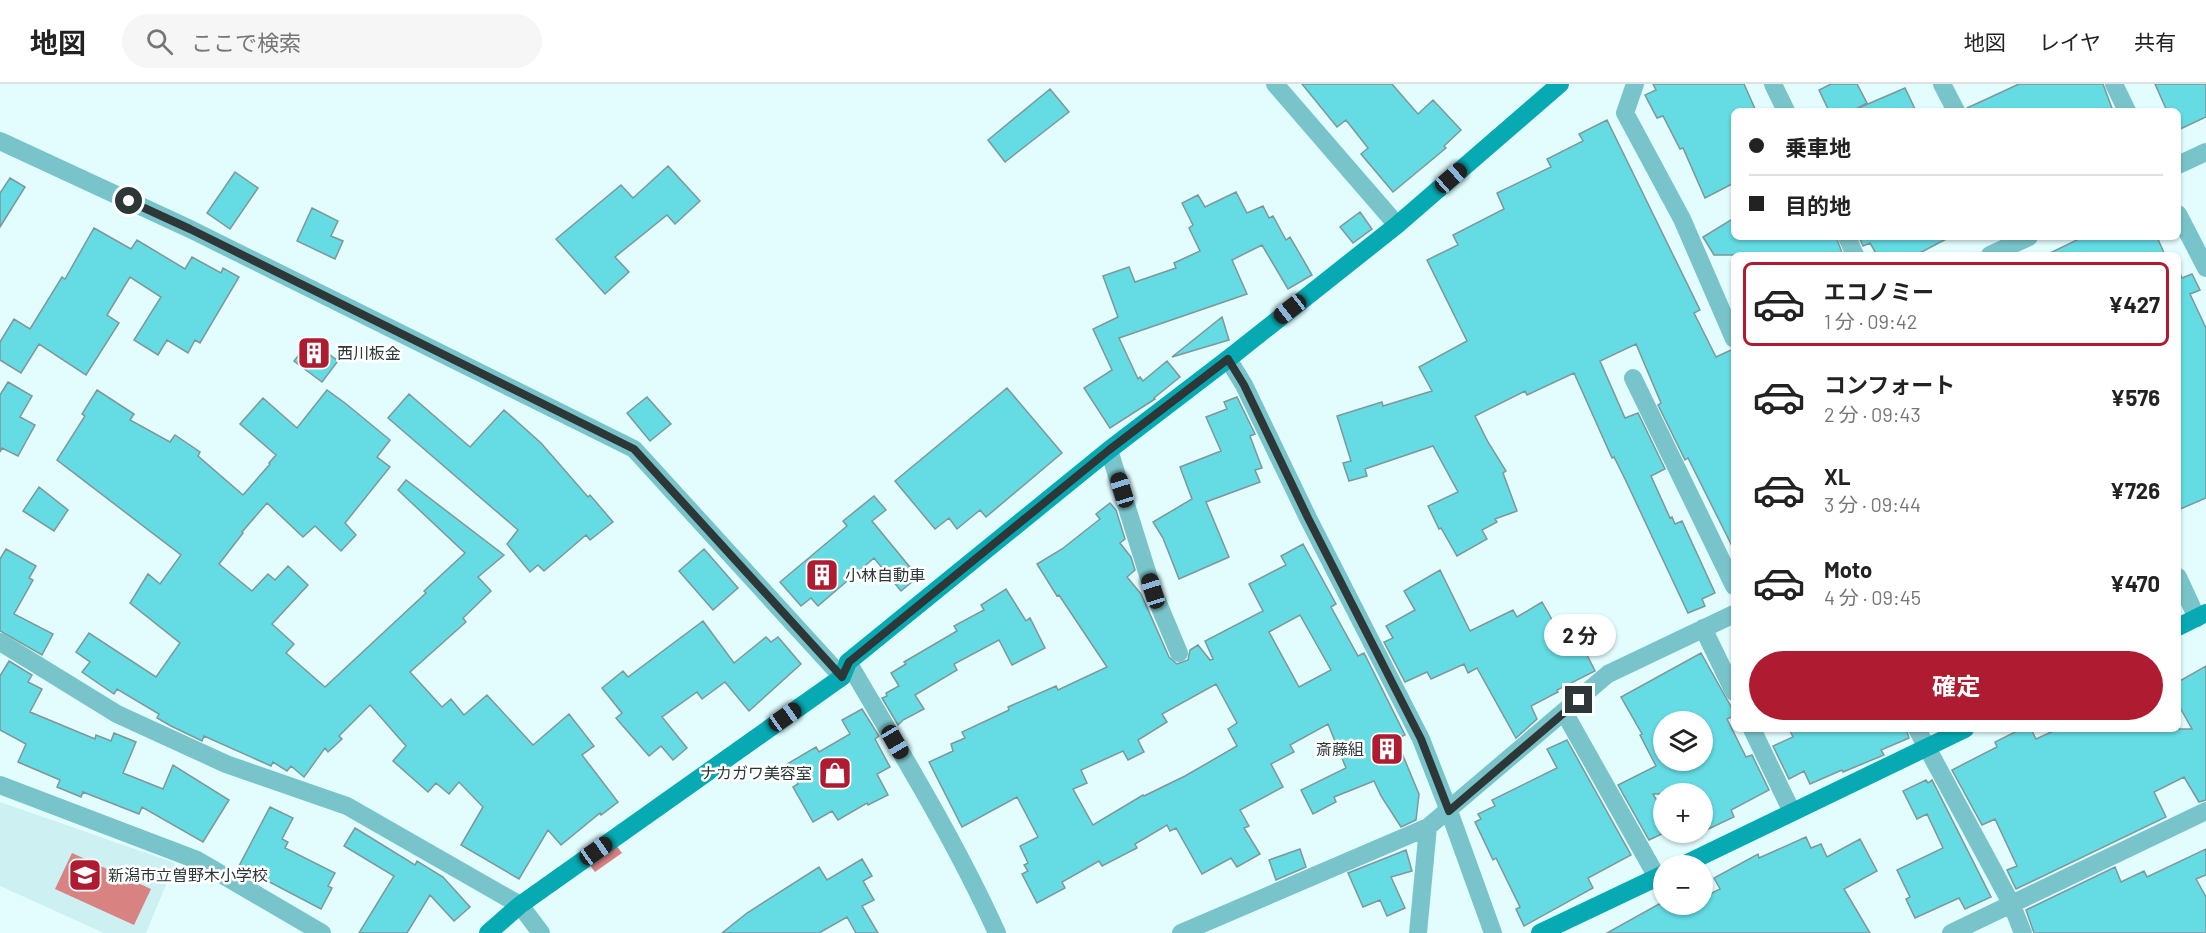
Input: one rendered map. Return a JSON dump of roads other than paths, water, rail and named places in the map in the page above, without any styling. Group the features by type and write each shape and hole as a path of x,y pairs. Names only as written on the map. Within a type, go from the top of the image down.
{"street":[{"path":"1275,84 1397,225"},
{"path":"488,933 520,904 845,670 1109,450 1397,225 1560,84"},
{"path":"1635,84 1625,113 1682,219 1731,332"},
{"path":"1773,84 1785,108"},
{"path":"1942,84 1954,108"},
{"path":"2114,84 2126,108"},
{"path":"0,141 190,229 634,449 845,670 918,782 997,933"},
{"path":"2181,164 2206,152"},
{"path":"2181,220 2206,268"},
{"path":"1998,252 2024,243"},
{"path":"1228,359 1244,385 1308,518 1421,739 1493,933"},
{"path":"1633,378 1731,580"},
{"path":"1109,450 1153,591 1179,653"},
{"path":"2181,582 2202,616 2181,626"},
{"path":"1181,933 1428,827 1608,674 1731,615"},
{"path":"1703,628 1731,686"},
{"path":"0,642 117,714 226,764 347,806 520,904 541,933"},
{"path":"1564,712 1653,863"},
{"path":"1753,732 1792,812"},
{"path":"1918,732 2011,903 2024,933"},
{"path":"1704,855 1959,732"},
{"path":"0,785 197,860 322,933"},
{"path":"1951,933 2206,811"},
{"path":"1418,933 1428,827"},
{"path":"1540,933 1653,878"}],"place":[{"name":"西川板金","path":"314,353"},
{"name":"小林自動車","path":"822,575"},
{"name":"斎藤組","path":"1387,749"},
{"name":"ナカガワ美容室","path":"835,773"},
{"name":"新潟市立曽野木小学校","path":"85,875"}]}
